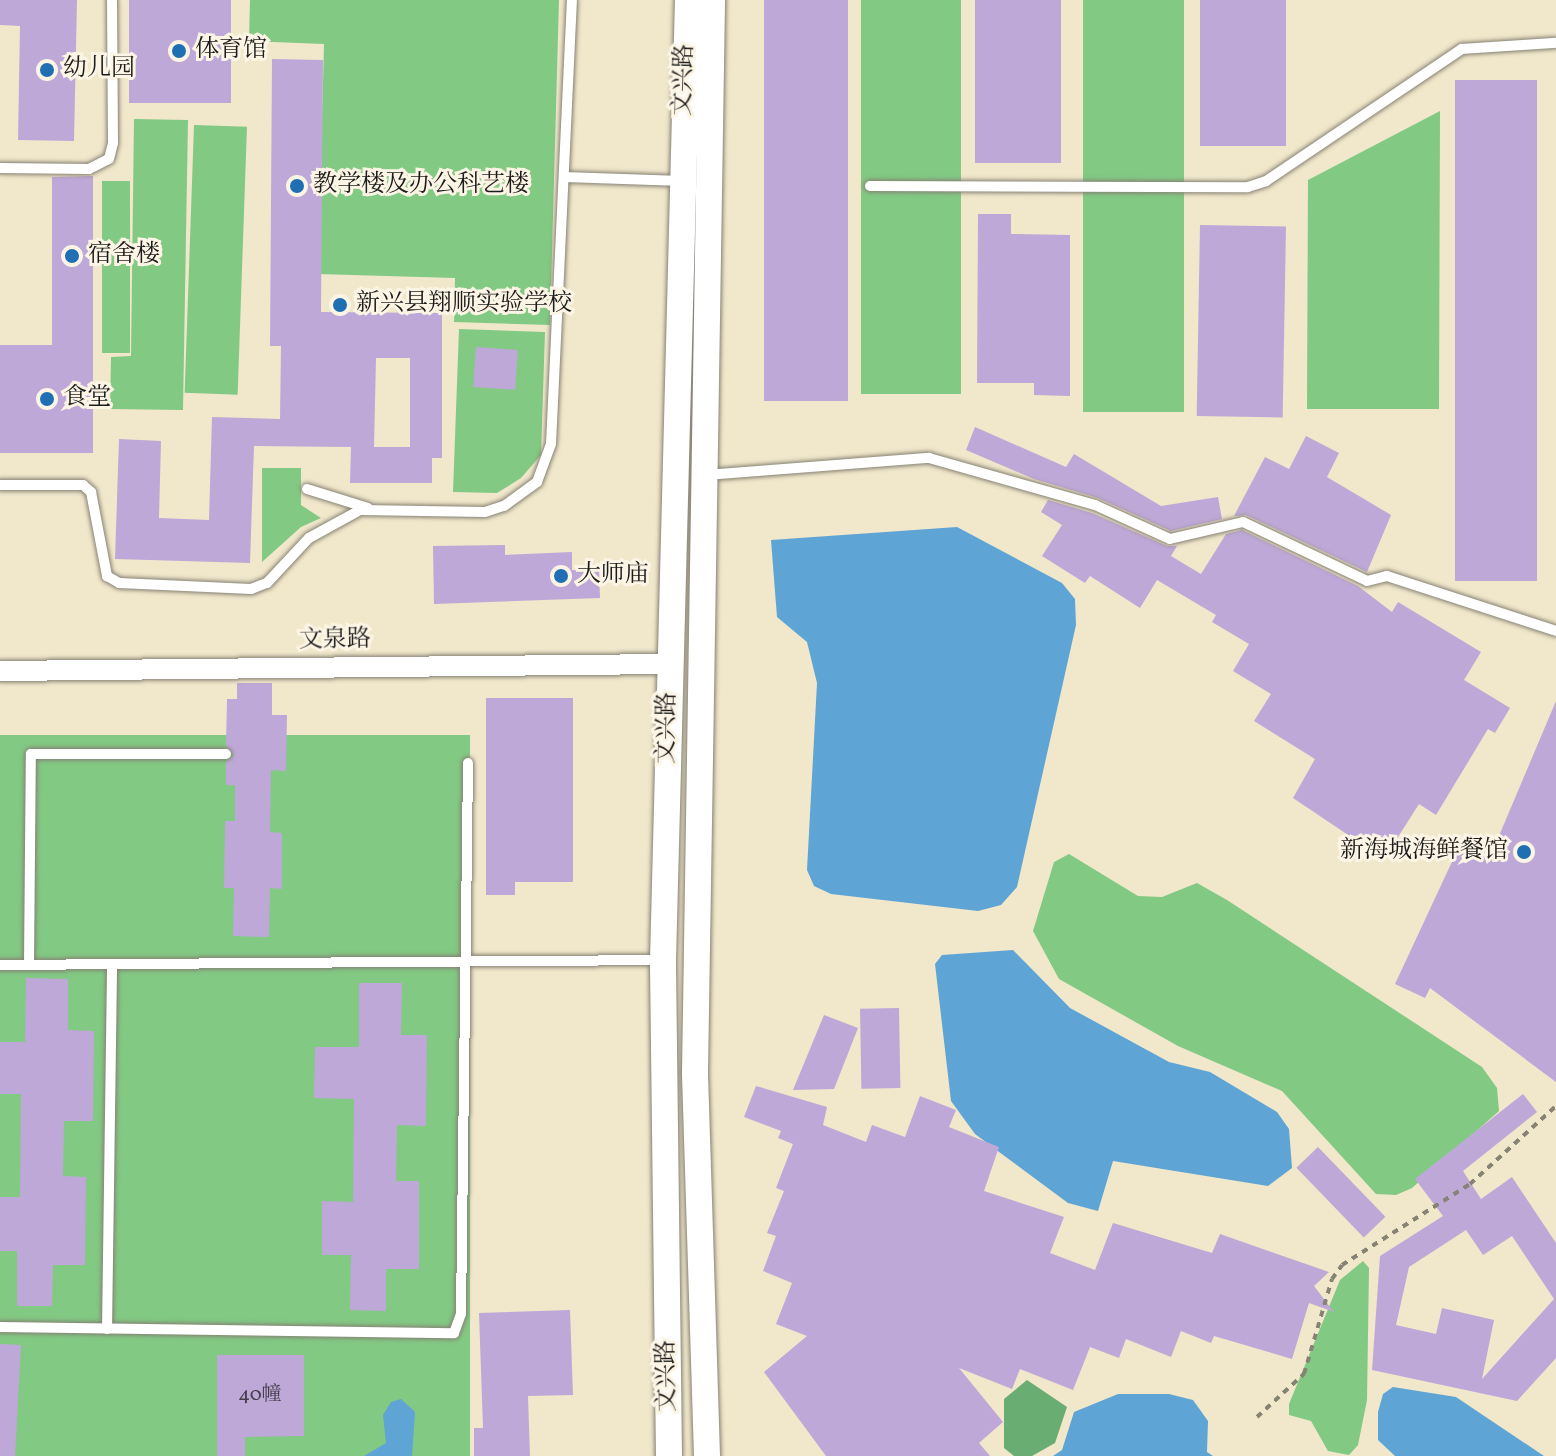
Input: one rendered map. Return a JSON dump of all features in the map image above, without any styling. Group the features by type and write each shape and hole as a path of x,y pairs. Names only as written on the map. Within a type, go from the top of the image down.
{"street":[{"name":"文兴路","path":"669,1456 663,960 688,0"},
{"name":"文兴路","path":"707,1456 695,1073 712,0"},
{"path":"677,429 705,429"},
{"name":"文泉路","path":"0,671 670,664"}],"lane":[{"path":"0,168 89,169 109,159 113,143 112,0"},
{"path":"307,489 370,509 485,512 504,506 537,482 551,444 572,0"},
{"path":"870,186 1248,187 1266,181 1462,49 1556,43"},
{"path":"564,177 683,181"},
{"path":"704,475 929,458 1095,505 1170,539 1243,522 1367,581 1387,576 1556,631"},
{"path":"0,485 83,485 91,492 107,576 119,583 251,589 267,583 309,538 370,509"},
{"path":"29,965 31,754 226,754"},
{"path":"0,1327 454,1333 461,1314 468,763"},
{"path":"0,965 663,960"},
{"path":"107,1329 112,964"}],"path":[{"path":"1257,1417 1304,1374 1332,1279 1342,1265 1470,1184 1556,1106"}],"green space":[{"path":"250,0 559,0 550,325 454,322 455,278 318,274 324,44 249,41"},
{"path":"861,0 961,0 961,394 861,394"},
{"path":"1083,0 1184,0 1184,412 1083,412"},
{"path":"1440,111 1439,409 1307,409 1308,180"},
{"path":"134,119 188,120 183,410 110,409 111,357 131,356"},
{"path":"194,125 247,127 238,395 185,393"},
{"path":"102,181 130,181 130,353 102,353"},
{"path":"459,329 545,332 541,455 521,478 497,493 453,492"},
{"path":"262,468 301,468 301,505 321,518 301,527 262,562"},
{"path":"0,735 470,735 470,1456 0,1456"},
{"path":"1069,854 1138,896 1162,897 1197,883 1227,900 1482,1067 1497,1088 1499,1111 1412,1188 1396,1195 1376,1194 1282,1091 1178,1046 1059,979 1033,931 1054,862"},
{"path":"1363,1261 1369,1268 1367,1400 1358,1445 1349,1455 1328,1451 1311,1421 1289,1415 1289,1404 1340,1280"},
{"path":"1027,1380 1067,1407 1055,1443 1032,1456 1014,1456 1004,1448 1004,1399"}],"water":[{"path":"957,527 1062,583 1075,599 1076,625 1017,887 1001,905 978,911 831,894 814,886 807,870 817,683 807,642 777,617 771,540"},
{"path":"1013,950 1070,1008 1169,1062 1210,1072 1277,1112 1289,1129 1292,1168 1268,1186 1113,1161 1098,1211 1068,1203 975,1134 951,1101 935,964 942,955"},
{"path":"1393,1387 1456,1397 1544,1456 1395,1456 1378,1440 1378,1412 1383,1394"},
{"path":"1118,1394 1169,1394 1193,1400 1208,1421 1207,1452 1213,1456 1053,1456 1062,1450 1074,1412"},
{"path":"401,1399 415,1412 412,1456 364,1456 386,1443 383,1415 391,1402"}],"building":[{"name":"幼儿园","path":"0,0 77,0 74,141 18,140 20,26 0,25"},
{"name":"体育馆","path":"129,0 231,0 231,103 129,103"},
{"path":"764,0 848,0 848,401 764,401"},
{"path":"975,0 1061,0 1061,163 975,163"},
{"path":"1200,0 1286,0 1286,146 1200,146"},
{"path":"272,59 323,60 321,312 442,313 442,458 432,458 432,483 350,483 351,447 254,446 250,563 115,559 119,439 161,441 159,518 209,520 212,417 280,419 281,346 270,346","holes":["376,358 410,358 410,447 374,447"]},
{"path":"1455,80 1537,80 1537,581 1455,581"},
{"path":"93,176 93,453 0,453 0,345 52,345 52,177"},
{"path":"978,214 1011,214 1011,234 1070,235 1070,396 1034,395 1034,383 977,383"},
{"path":"1200,225 1286,227 1283,417 1197,416"},
{"path":"476,347 518,350 515,390 473,387"},
{"path":"975,427 1066,467 1074,454 1161,506 1218,497 1222,519 1171,531 1098,498 1034,479 966,450"},
{"path":"1306,436 1339,453 1327,477 1391,515 1367,572 1246,515 1234,516 1265,457 1289,469"},
{"path":"1048,500 1092,513 1167,546 1177,546 1171,556 1201,574 1226,534 1242,530 1358,586 1392,612 1398,602 1481,652 1464,680 1510,708 1495,733 1488,729 1436,815 1419,804 1384,859 1293,798 1315,759 1254,721 1271,694 1233,671 1249,644 1212,622 1216,615 1157,580 1140,608 1090,576 1085,583 1042,556 1062,525 1041,512"},
{"path":"505,545 505,555 572,552 572,570 599,570 600,598 434,604 433,546"},
{"path":"237,683 272,683 272,715 287,715 286,771 271,770 270,832 282,833 282,889 270,888 269,937 233,936 234,888 224,888 225,821 235,821 235,785 226,785 226,762 234,755 226,746 227,699 237,699"},
{"path":"486,698 573,698 573,882 515,882 515,895 486,895"},
{"name":"新海城海鲜餐馆","path":"1556,701 1556,1082 1430,988 1425,998 1395,984 1464,836 1493,850"},
{"path":"26,978 68,979 68,1030 94,1031 93,1121 64,1121 63,1176 86,1177 85,1265 53,1265 52,1306 17,1306 17,1251 0,1251 0,1197 20,1197 21,1094 0,1094 0,1042 25,1042"},
{"path":"359,983 402,983 401,1035 427,1035 426,1126 397,1125 396,1181 419,1181 419,1269 386,1269 386,1311 350,1310 351,1255 322,1255 322,1201 353,1202 354,1099 314,1098 315,1047 359,1047"},
{"path":"899,1008 900,1088 861,1089 860,1009"},
{"path":"824,1015 858,1028 834,1089 793,1090"},
{"path":"756,1086 827,1107 823,1125 866,1142 872,1125 905,1137 920,1096 956,1110 949,1127 999,1147 984,1191 1064,1217 1050,1253 1095,1270 1113,1223 1212,1253 1220,1234 1329,1272 1314,1286 1334,1312 1309,1303 1292,1359 1214,1336 1211,1343 1181,1331 1171,1357 1126,1339 1119,1358 1090,1347 1073,1390 1020,1369 1012,1389 959,1368 1003,1422 979,1443 990,1456 826,1456 764,1372 807,1336 776,1324 792,1283 763,1271 776,1236 767,1233 784,1191 776,1188 793,1144 778,1138 781,1131 744,1117"},
{"path":"1523,1094 1537,1112 1463,1171 1481,1199 1512,1177 1556,1243 1556,1358 1517,1401 1372,1370 1380,1256 1443,1216 1415,1179","holes":["1466,1230 1483,1255 1512,1236 1554,1299 1482,1379 1494,1320 1442,1308 1436,1334 1396,1325 1409,1267"]},
{"path":"1318,1147 1385,1217 1364,1238 1296,1168"},
{"path":"570,1310 573,1395 528,1396 530,1456 474,1456 474,1428 483,1428 479,1313"},
{"path":"0,1344 21,1345 15,1456 0,1456"},
{"path":"217,1355 304,1355 304,1436 245,1437 245,1456 217,1456"}],"place":[{"name":"体育馆","path":"179,51"},
{"name":"幼儿园","path":"47,70"},
{"name":"教学楼及办公科艺楼","path":"297,186"},
{"name":"宿舍楼","path":"72,256"},
{"name":"新兴县翔顺实验学校","path":"340,305"},
{"name":"食堂","path":"47,399"},
{"name":"大师庙","path":"561,576"},
{"name":"新海城海鲜餐馆","path":"1524,852"}]}
